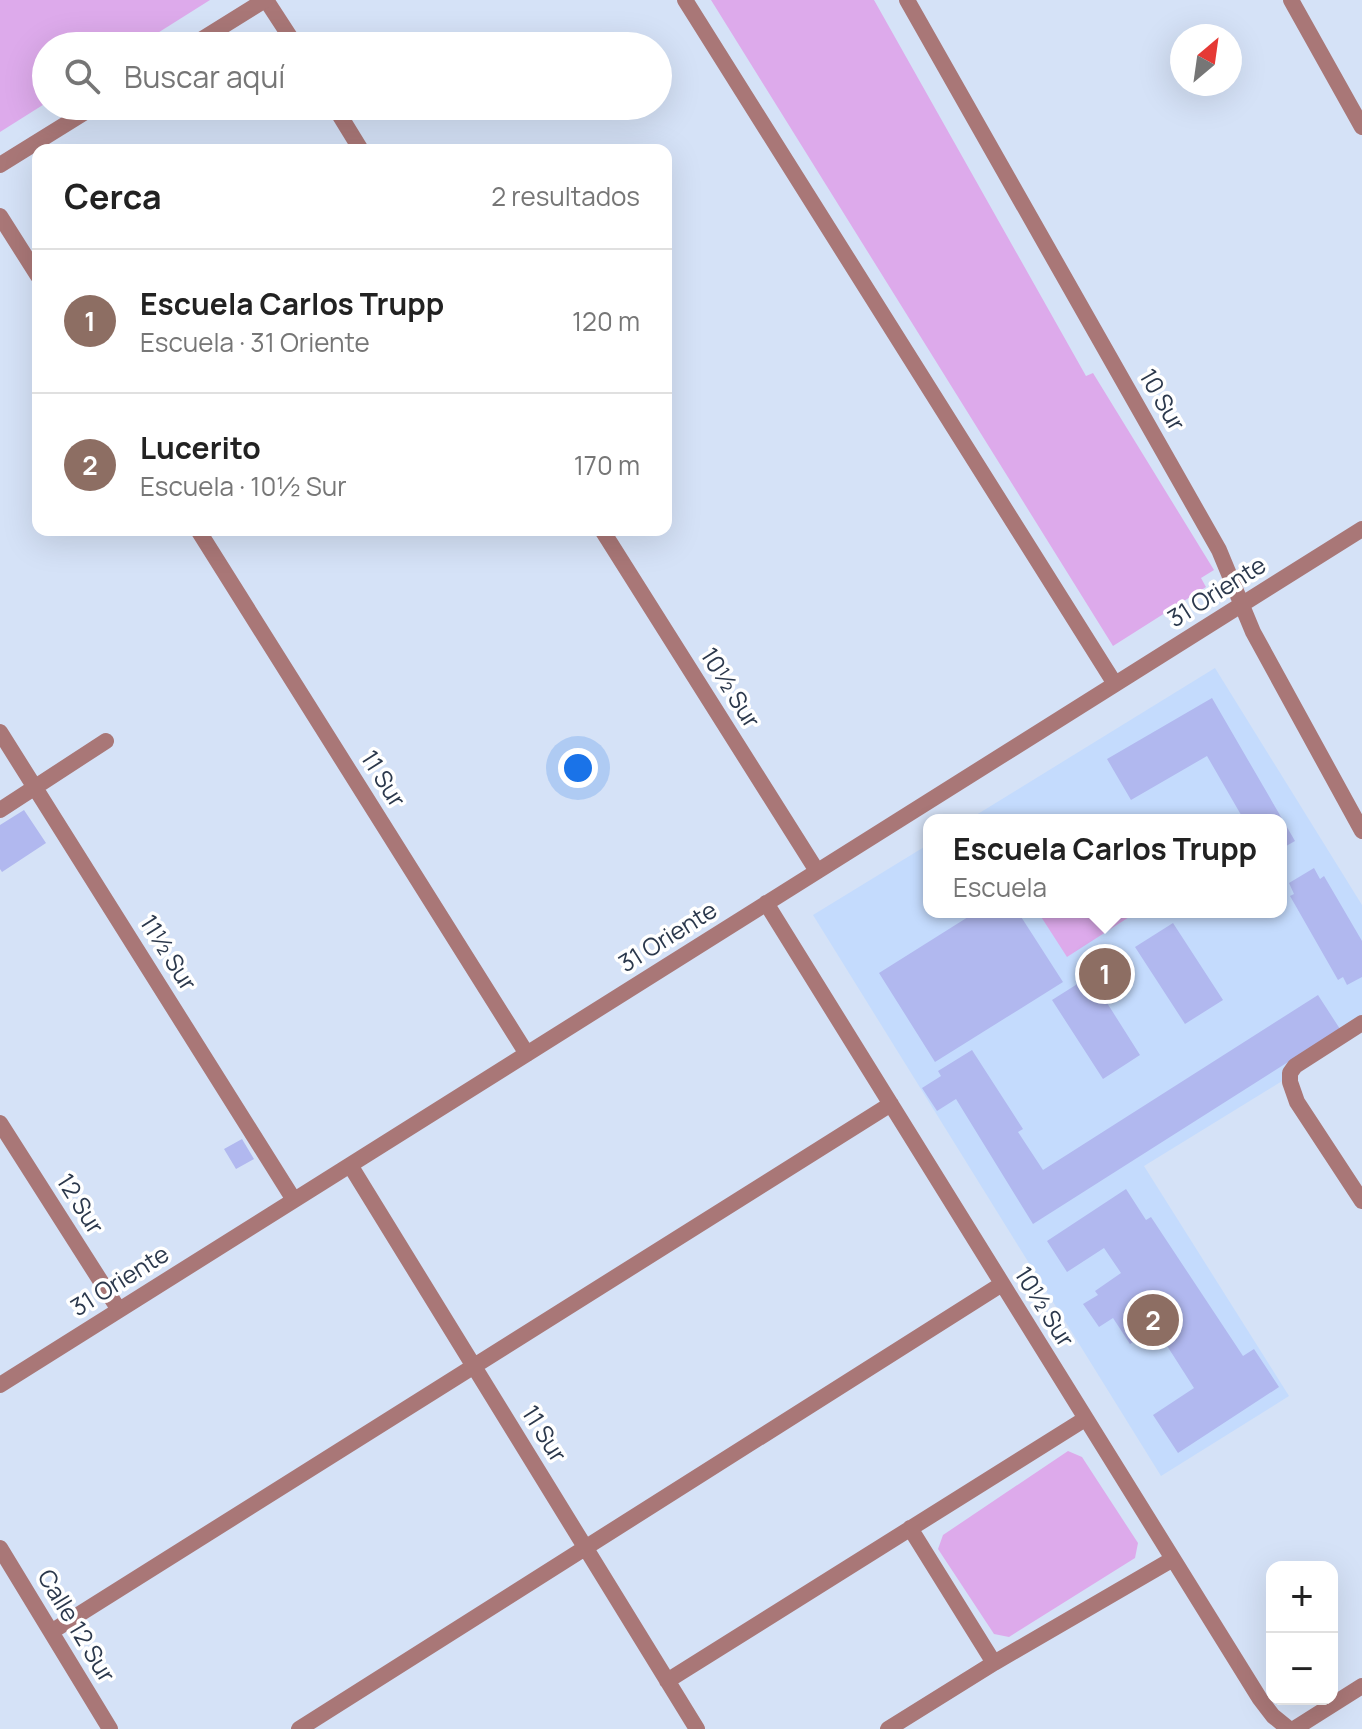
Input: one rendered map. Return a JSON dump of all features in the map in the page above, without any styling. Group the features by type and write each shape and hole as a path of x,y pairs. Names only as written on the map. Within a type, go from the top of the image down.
{"street":[{"path":"214,32 266,0 287,32"},
{"path":"685,0 1115,684"},
{"name":"10 Sur","path":"907,0 1219,550 1253,632 1362,831"},
{"path":"1291,0 1362,127"},
{"path":"34,144 72,120"},
{"path":"343,120 357,144"},
{"path":"0,165 32,145"},
{"path":"0,216 32,267"},
{"name":"31 Oriente","path":"0,1385 1362,529"},
{"name":"11 Sur","path":"202,536 527,1054"},
{"name":"10½ Sur","path":"606,536 817,871"},
{"name":"11½ Sur","path":"0,732 294,1200"},
{"path":"0,810 106,741"},
{"name":"10½ Sur","path":"766,903 1260,1699 1273,1716 1292,1729"},
{"path":"1362,1023 1295,1066 1290,1073 1297,1102 1362,1201"},
{"path":"51,1632 891,1104"},
{"name":"12 Sur","path":"0,1123 119,1310"},
{"name":"11 Sur","path":"350,1165 697,1729"},
{"path":"299,1729 1002,1284"},
{"path":"667,1681 1085,1419"},
{"path":"910,1528 994,1663"},
{"name":"Calle 12 Sur","path":"0,1548 110,1729"},
{"path":"888,1729 1173,1559"},
{"path":"1292,1729 1362,1686"}],"shaded area":[{"path":"0,0 210,0 159,32 32,32 32,112 0,132"},
{"path":"711,0 874,0 1086,376 1093,373 1214,570 1201,578 1206,587 1113,646"},
{"path":"1215,668 1362,905 1362,1032 1144,1166 1289,1396 1161,1476 813,915 923,848 923,918 1287,918 1287,814 978,814"},
{"path":"1042,918 1128,918 1067,957"},
{"path":"1068,1451 1082,1457 1138,1543 1135,1558 1009,1637 994,1634 938,1549 943,1535"}],"building":[{"path":"1212,698 1279,814 1241,814 1207,756 1131,800 1107,759"},
{"path":"24,810 46,843 2,872 0,825"},
{"path":"1287,827 1295,841 1287,846"},
{"path":"1314,868 1320,879 1324,876 1362,941 1362,977 1347,985 1343,977 1338,980 1290,896 1294,894 1289,883"},
{"path":"966,918 1022,918 1063,982 935,1062 879,973"},
{"path":"1173,923 1223,1000 1185,1024 1135,947"},
{"path":"1090,976 1140,1055 1103,1079 1052,1000"},
{"path":"1318,995 1340,1029 1033,1224 956,1099 937,1111 922,1088 941,1076 938,1071 972,1050 1023,1129 1018,1132 1043,1170"},
{"path":"242,1139 254,1159 236,1169 224,1149"},
{"path":"1126,1189 1146,1220 1151,1217 1243,1356 1254,1349 1279,1387 1178,1453 1153,1415 1194,1388 1155,1327 1130,1344 1113,1318 1099,1327 1083,1304 1098,1295 1095,1291 1121,1273 1104,1248 1067,1272 1047,1241"}],"place":[{"name":"Escuela Carlos Trupp","path":"1105,974"},
{"name":"Lucerito","path":"1153,1320"}]}
